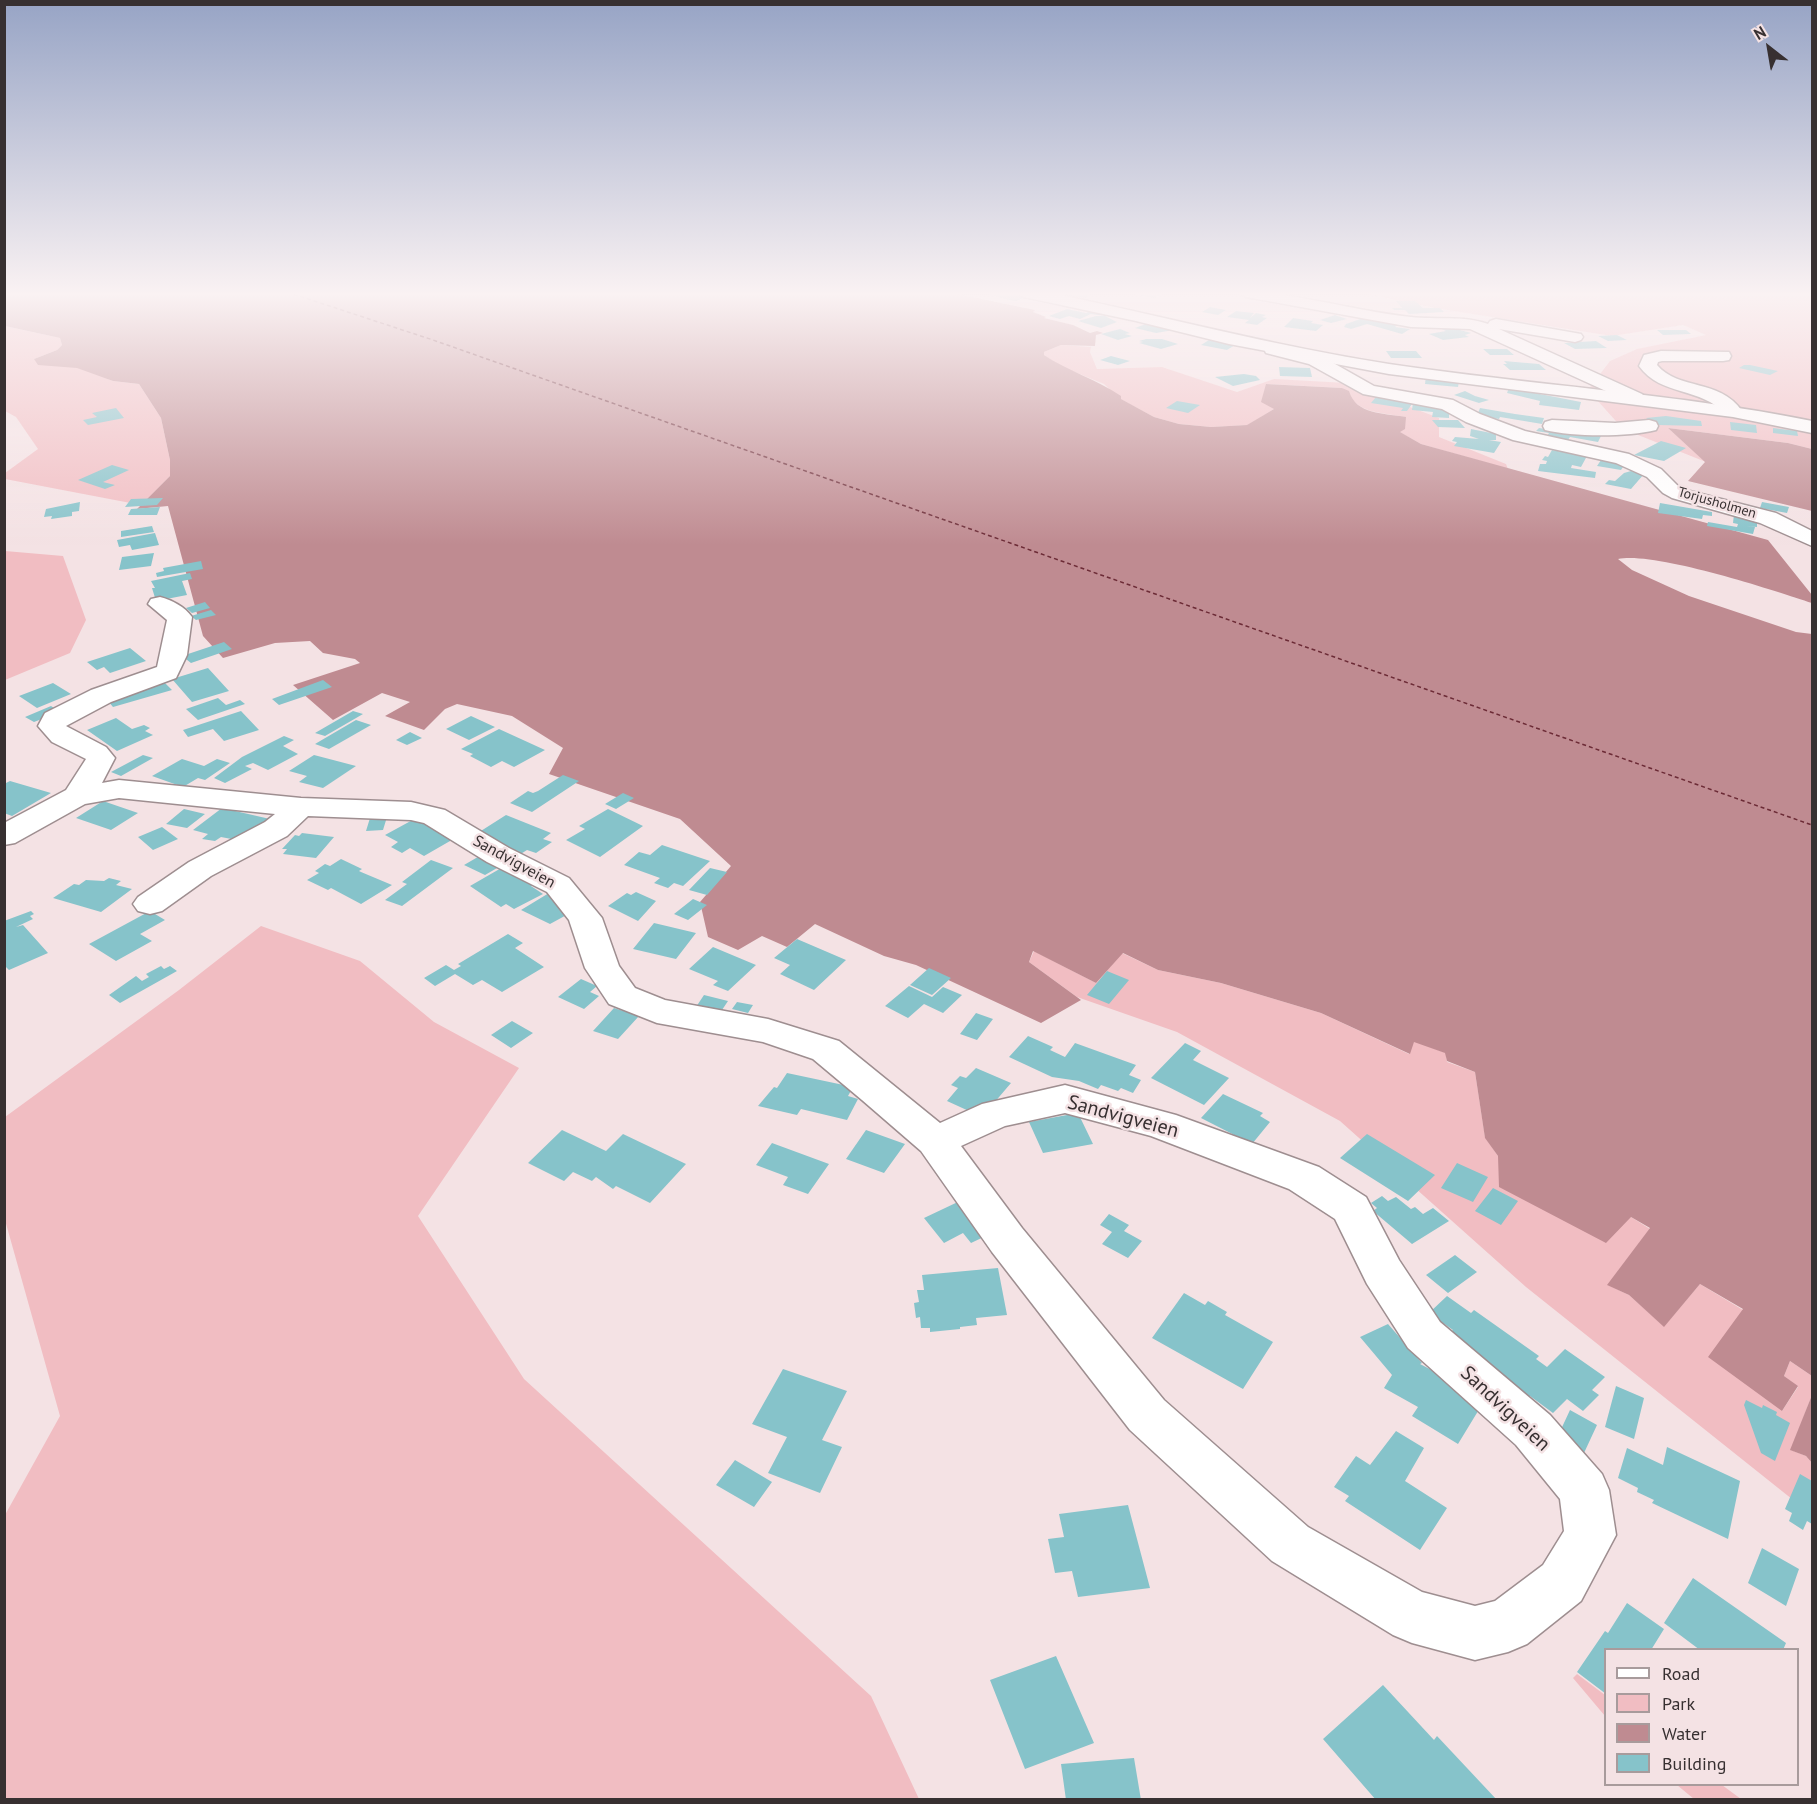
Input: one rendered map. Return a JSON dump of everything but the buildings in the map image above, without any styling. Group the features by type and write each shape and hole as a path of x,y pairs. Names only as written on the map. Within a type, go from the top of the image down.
{"street":[{"name":"Torjusholmen","path":"1344,376 1369,390 1447,404 1487,424 1520,436 1622,458 1654,473 1670,489 1679,494 1768,518 1812,539"},
{"path":"1450,376 1732,411 1812,428"},
{"path":"1587,376 1636,398"},
{"path":"1659,376 1718,395 1726,401 1732,411"},
{"name":"Torjusholmen","path":"1487,424 1615,429 1649,426"},
{"path":"77,796 88,782 101,758 83,745 56,733 52,726 55,719 101,696 167,672 172,667 173,649 180,627 180,617 160,604"},
{"name":"Sandvigveien","path":"4,836 77,796 119,789 223,801 301,807 411,811 435,816 498,855 558,885 585,918 602,968 622,996 657,1011 768,1030 826,1050 935,1141 1006,1240 1147,1415 1290,1544 1412,1616 1475,1633 1508,1625 1562,1582 1590,1535 1584,1490 1533,1430 1424,1335 1383,1272 1351,1208 1305,1178 1162,1125 1065,1099 996,1114 935,1141"},
{"path":"150,904 200,869 276,829 301,807"}],"green space":[{"path":"5,376 102,376 113,381 139,384 161,418 170,460 170,476 141,505 5,479 5,473 38,449 16,417 5,411"},
{"path":"1085,376 1190,376 1237,392 1274,379 1347,383 1439,418 1439,437 1506,464 1508,469 1421,444 1399,432 1405,417 1362,407 1342,388 1267,384 1274,409 1248,425 1211,427 1179,424 1154,417 1120,399 1104,384"},
{"path":"1598,376 1812,376 1812,449 1788,443 1668,428 1706,462 1623,429 1588,390"},
{"path":"5,551 63,556 86,620 70,653 5,680"},
{"path":"261,926 360,961 434,1022 519,1068 418,1216 524,1379 871,1696 919,1799 5,1799 5,1515 60,1416 5,1220 5,1117 179,990"},
{"path":"1034,951 1096,983 1122,953 1158,970 1221,983 1321,1013 1409,1054 1414,1041 1446,1053 1447,1062 1475,1072 1485,1137 1498,1156 1631,1217 1650,1229 1608,1285 1629,1295 1664,1326 1700,1284 1743,1310 1782,1411 1798,1387 1784,1376 1790,1361 1812,1376 1812,1395 1791,1450 1806,1456 1812,1463 1812,1515 1526,1287 1340,1121 1177,1032 1077,997 1029,962"},
{"path":"1577,1674 1604,1694 1604,1715 1573,1678"},
{"path":"1678,1786 1723,1786 1741,1799 1694,1799"}],"water":[{"path":"100,376 1084,376 1154,417 1179,424 1211,427 1247,425 1274,409 1261,402 1266,384 1342,388 1349,391 1358,405 1364,409 1406,417 1405,429 1400,432 1421,444 1768,540 1812,595 1812,603 1743,581 1685,566 1635,558 1618,559 1632,570 1689,596 1796,632 1812,634 1812,1376 1790,1361 1784,1376 1798,1386 1782,1411 1708,1357 1743,1309 1700,1284 1664,1327 1629,1295 1607,1285 1650,1228 1631,1217 1606,1243 1499,1187 1498,1156 1485,1138 1475,1072 1447,1061 1445,1053 1414,1042 1410,1054 1321,1013 1221,983 1158,970 1123,953 1096,983 1033,951 1029,962 1081,1000 1041,1023 916,965 884,956 815,924 787,947 762,936 738,950 708,937 700,902 731,866 680,819 549,774 563,748 512,716 457,704 445,709 424,730 385,716 410,702 382,693 333,720 293,685 360,663 355,659 323,653 310,641 275,643 223,658 203,636 168,506 137,509 170,476 170,460 161,418 139,384 113,381"},
{"path":"1668,428 1788,443 1812,449 1812,511 1688,481 1705,462"},
{"path":"1812,1395 1812,1463 1806,1456 1790,1450"}],"ferry route":[{"path":"536,376 1812,825"}]}
